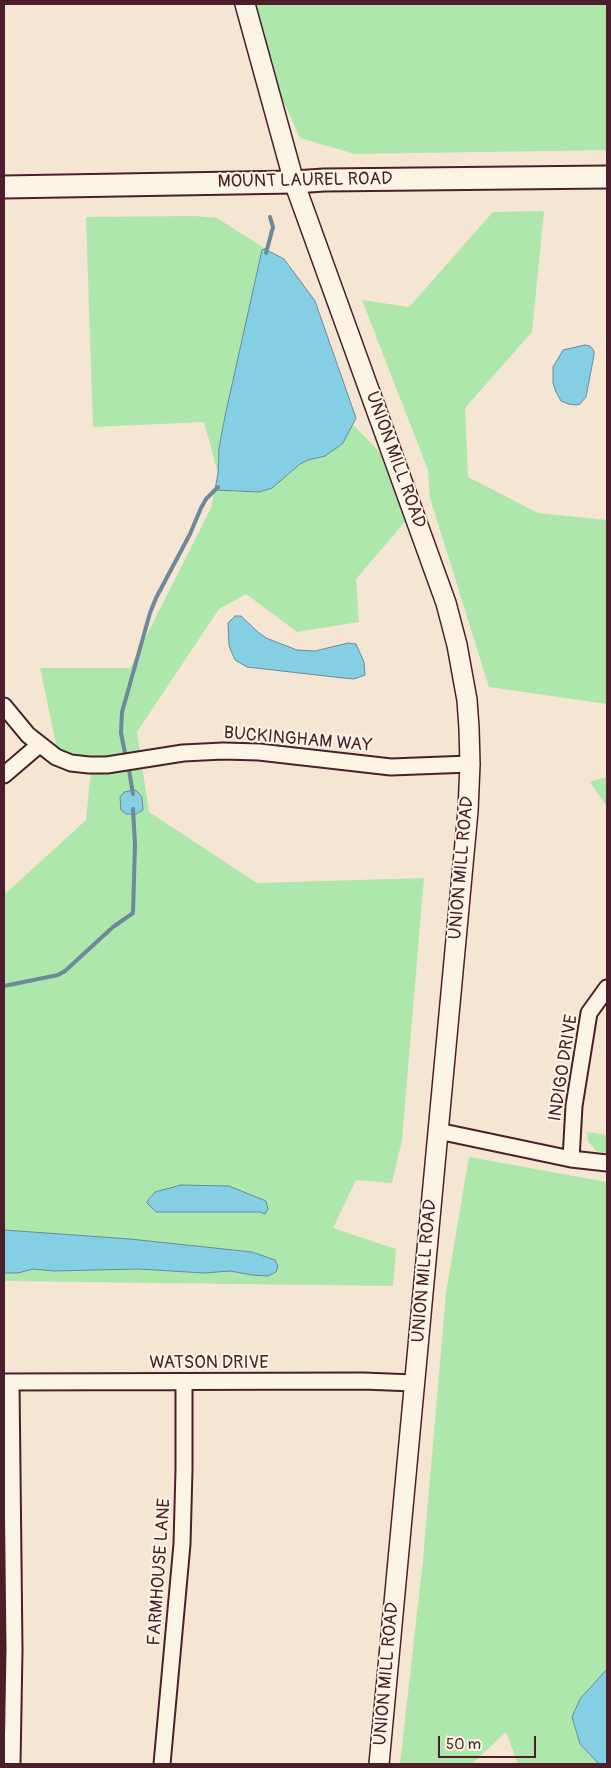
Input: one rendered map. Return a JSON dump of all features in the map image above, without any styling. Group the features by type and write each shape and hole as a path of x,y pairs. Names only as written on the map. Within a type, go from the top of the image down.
{"main road":[{"name":"MOUNT LAUREL ROAD","path":"4,187 324,180 607,177"}],"street":[{"name":"UNION MILL ROAD","path":"245,4 294,182 446,603 457,645 467,700 470,764 468,811 379,1764"},
{"name":"BUCKINGHAM WAY","path":"4,706 28,735 39,745 56,757 71,763 107,765 183,753 222,751 259,752 391,767 470,764"},
{"path":"4,776 39,745"},
{"name":"INDIGO DRIVE","path":"572,1159 574,1106 589,1013 607,988"},
{"path":"438,1131 572,1159 607,1163"},
{"name":"WATSON DRIVE","path":"8,1382 363,1381 414,1383"},
{"path":"8,1382 14,1650 12,1764"},
{"name":"FARMHOUSE LANE","path":"162,1764 182,1544 184,1382"}],"green space":[{"path":"240,4 607,4 607,150 355,154 300,138"},
{"path":"544,211 532,332 465,408 468,477 538,513 607,520 607,704 489,687 430,498 428,470 362,300 409,307 493,212"},
{"path":"194,216 217,218 272,253 335,406 393,466 410,516 356,579 359,622 297,632 246,594 219,609 137,732 149,812 257,883 424,878 402,1140 392,1183 356,1180 333,1228 396,1249 393,1286 4,1281 4,895 86,820 91,770 60,763 40,668 130,668 211,508 218,473 204,422 93,427 86,217"},
{"path":"607,777 607,807 590,782"},
{"path":"587,1132 607,1135 607,1153 596,1151 588,1141"},
{"path":"469,1157 607,1182 607,1764 518,1764 506,1732 472,1764 400,1764 423,1560 446,1293"}],"water":[{"path":"265,249 284,259 315,301 356,418 343,443 325,456 300,464 272,488 259,492 215,490 219,448 225,416 262,250"},
{"path":"585,345 590,346 594,351 586,397 580,404 568,404 561,401 556,392 553,383 553,367 563,350"},
{"path":"235,616 241,616 266,638 297,650 315,651 348,643 356,644 364,662 365,675 354,679 247,667 235,660 229,646 228,623"},
{"path":"134,790 142,797 143,810 136,814 126,814 121,810 120,797 124,792"},
{"path":"181,1185 229,1186 266,1201 268,1209 265,1214 260,1212 156,1212 147,1203 155,1192"},
{"path":"4,1230 130,1239 252,1252 275,1260 278,1266 276,1272 268,1276 230,1271 204,1273 138,1269 54,1271 33,1269 18,1273 4,1273"},
{"path":"607,1669 607,1764 599,1764 580,1744 572,1717 580,1699"}],"waterway":[{"path":"266,253 273,227 270,217"},
{"path":"126,758 121,733 122,712 150,613 201,508 206,499 218,487"},
{"path":"128,764 133,794"},
{"path":"4,986 58,975 65,971 113,927 133,913 135,845 133,809"}]}
